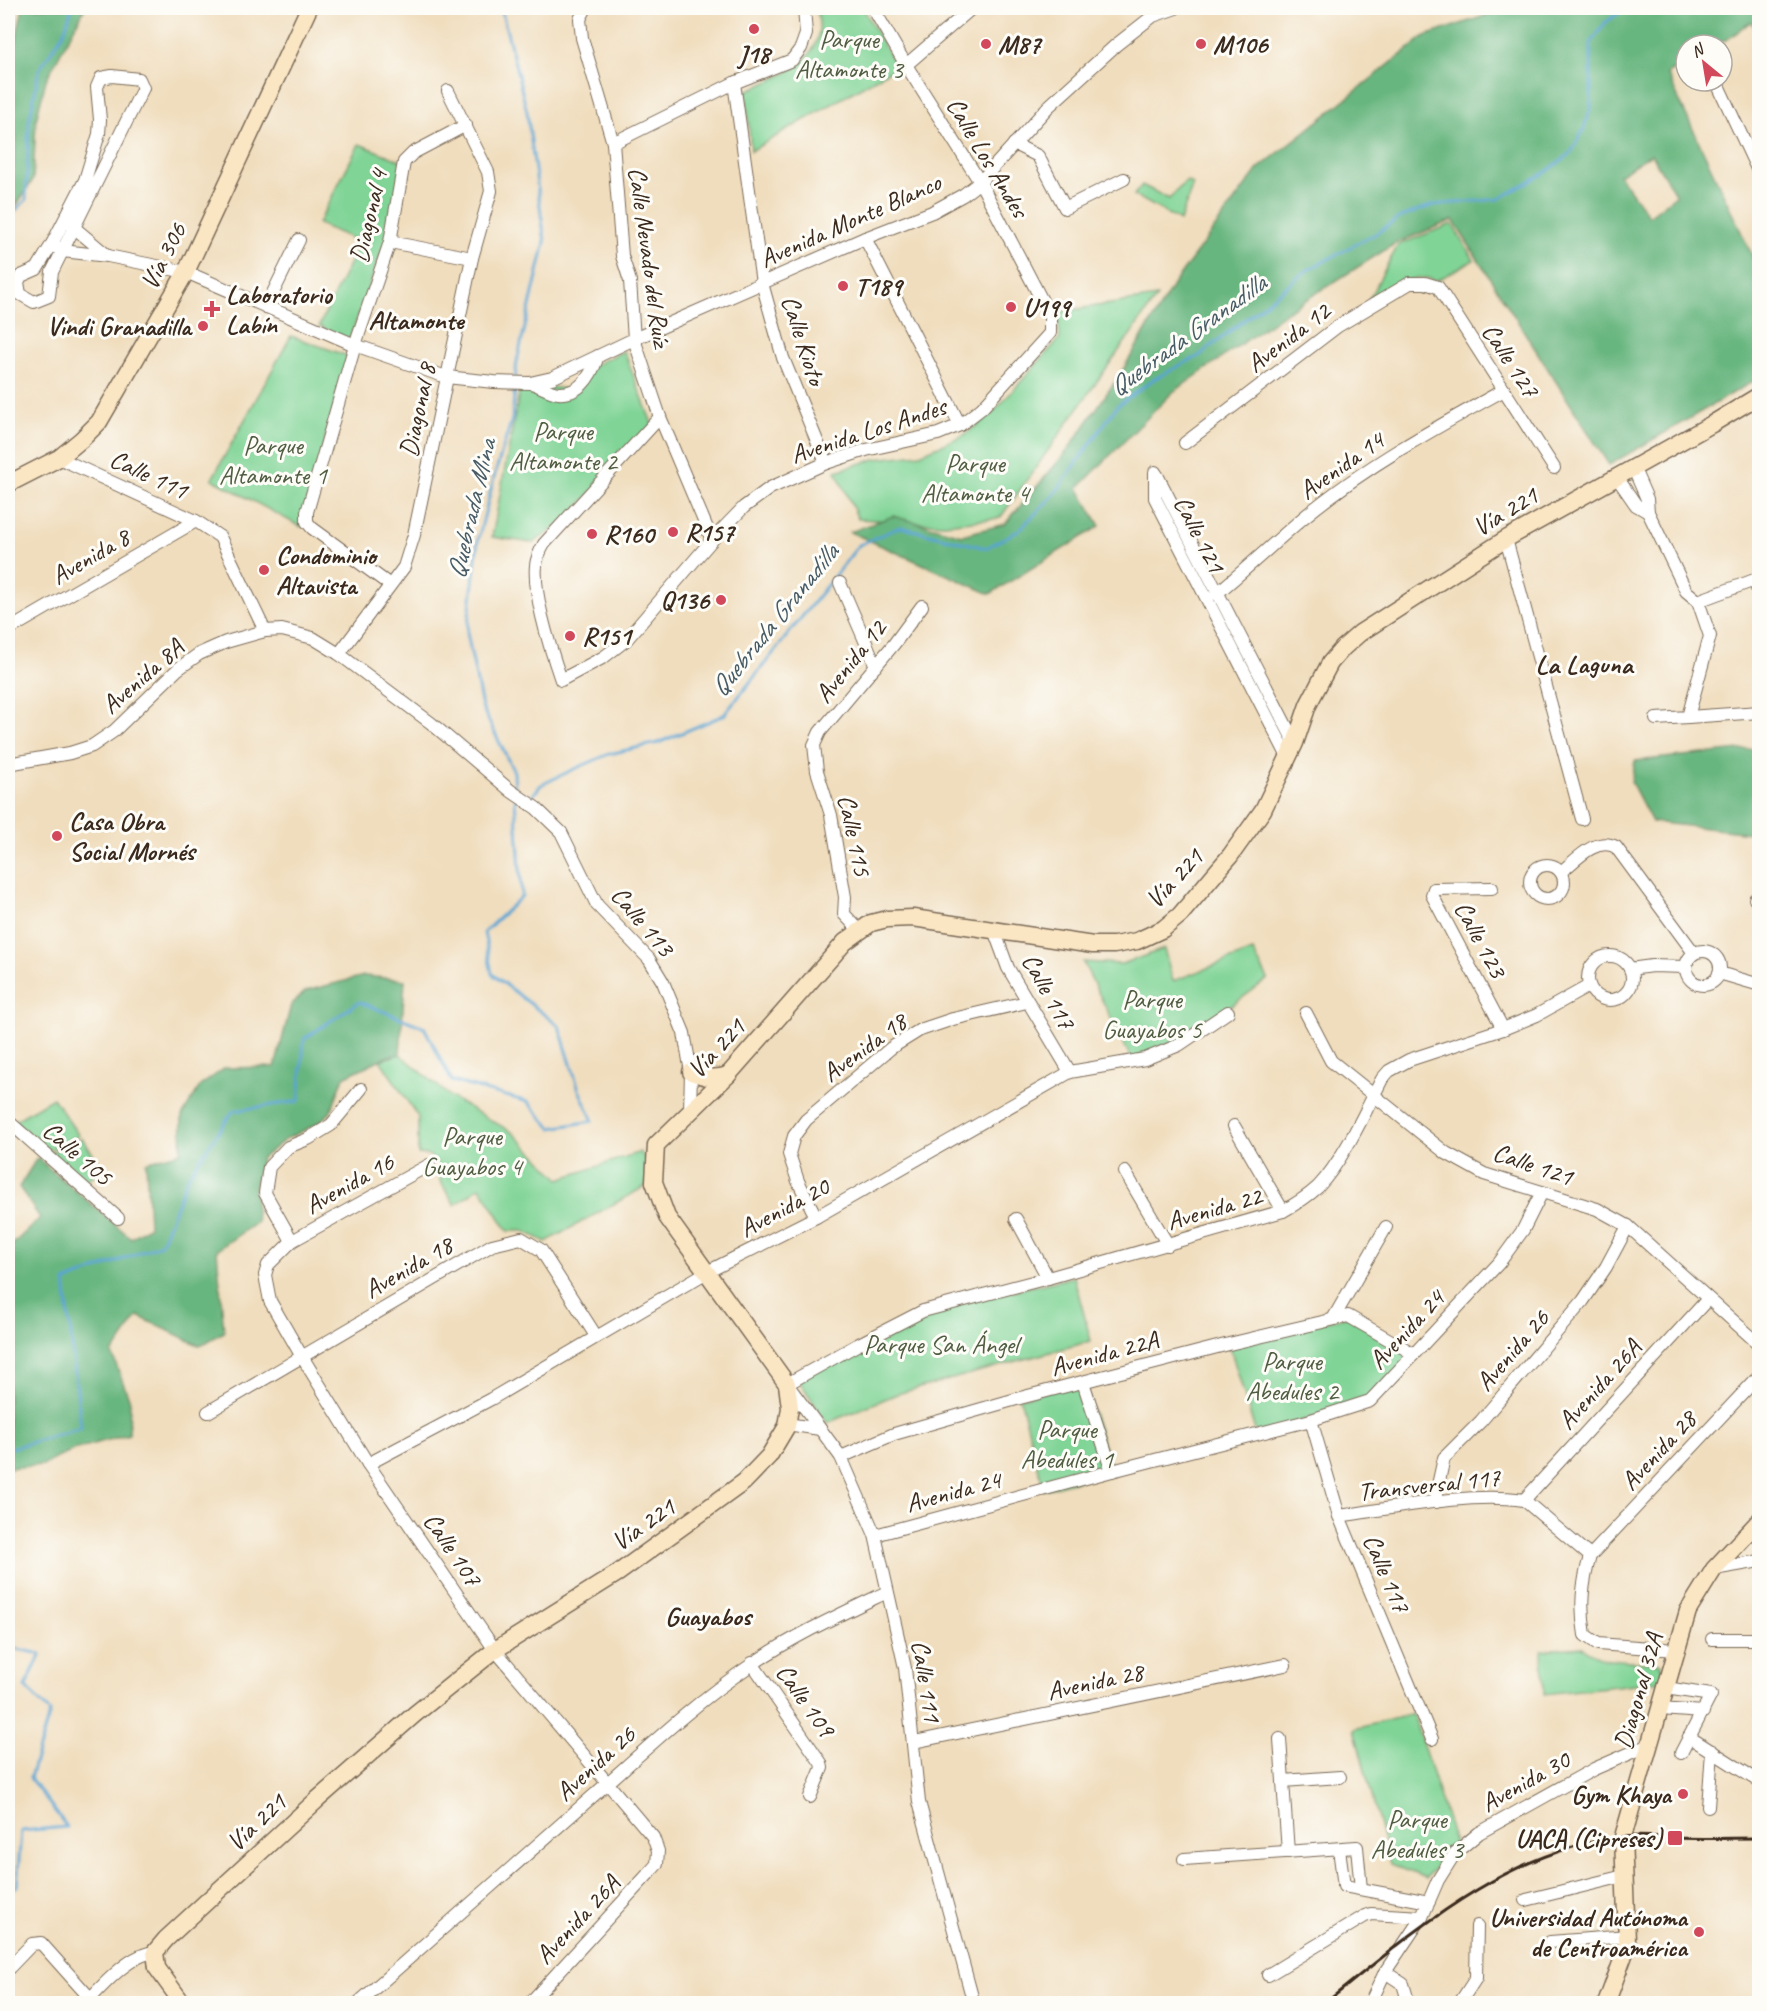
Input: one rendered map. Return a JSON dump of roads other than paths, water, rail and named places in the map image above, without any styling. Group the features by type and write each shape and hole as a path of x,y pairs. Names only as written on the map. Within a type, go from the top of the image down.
{"main road":[{"name":"Vía 306","path":"8,484 59,458 99,422 186,272 309,8"},
{"name":"Vía 221","path":"155,1952 166,1939 318,1798 415,1714 495,1650 618,1573 721,1500 744,1482 769,1456 787,1424 790,1408 787,1384 667,1217 654,1182 656,1145 728,1075 845,942 871,923 887,919 913,918 1093,945 1114,945 1137,941 1163,929 1195,898 1263,810 1291,750 1308,705 1330,663 1343,648 1380,619 1506,538 1760,395"},
{"path":"691,1072 719,1078 728,1075"},
{"name":"Diagonal 32A","path":"1606,2004 1624,1955 1628,1936 1623,1837 1688,1611 1714,1569 1760,1520"},
{"path":"155,1952 157,1968 183,2004"}],"street":[{"name":"Calle Nevado del Ruíz","path":"586,8 580,19 582,38 612,143 622,256 630,281 634,339 660,417 712,540"},
{"path":"612,143 734,84 792,60 801,48 806,34 804,8"},
{"name":"Calle Los Andes","path":"873,8 980,182 1050,316 1050,333"},
{"path":"906,65 972,8"},
{"name":"Avenida Monte Blanco","path":"528,383 567,366 593,358 865,238 932,212 963,195 980,182 1048,107 1116,45 1153,16 1176,8"},
{"path":"69,224 99,134 97,87 101,78 111,76 139,79 143,88 102,173 69,224 57,248 186,272 355,345 446,377 528,383 558,393 576,389 586,381 592,373 593,358"},
{"name":"Calle Kioto","path":"734,84 762,283 783,358 826,463"},
{"name":"Diagonal 8","path":"339,654 404,567 414,535 472,258 491,191 488,172 448,91"},
{"path":"1722,93 1760,175"},
{"name":"Diagonal 4","path":"390,585 312,528 308,522 307,512 355,345 390,242 404,162 413,153 466,125"},
{"path":"1014,144 1038,156 1065,208 1124,179"},
{"path":"89,168 102,173"},
{"path":"69,224 108,256"},
{"path":"865,238 960,425"},
{"path":"266,307 299,240"},
{"path":"390,242 472,258"},
{"name":"Avenida 12","path":"1185,443 1338,326 1410,283 1425,283"},
{"name":"Calle 127","path":"1425,283 1438,288 1554,468"},
{"name":"Avenida Los Andes","path":"660,417 538,553 535,578 550,648 561,680 604,657 626,640 712,540 744,507 770,488 826,463 866,450 938,434 960,425 982,408 1050,333"},
{"name":"Avenida 14","path":"1216,594 1304,518 1354,481 1430,431 1504,390"},
{"name":"Calle 111","path":"59,458 195,521 220,537 265,631"},
{"path":"1633,467 1647,500 1648,512 1686,591 1698,601 1710,636 1688,717"},
{"name":"Calle 121","path":"1155,472 1216,594 1291,750 1155,498 1155,472"},
{"path":"1616,476 1636,505 1648,512"},
{"name":"Avenida 8","path":"8,630 195,521"},
{"path":"1506,538 1582,819"},
{"path":"1698,601 1757,579 1760,596"},
{"path":"840,583 876,666"},
{"name":"Avenida 12","path":"814,745 820,732 876,666 922,606"},
{"name":"Avenida 8A","path":"8,764 70,753 92,746 114,731 178,669 199,654 226,642 265,631 282,630 313,638 339,654"},
{"name":"Calle 113","path":"339,654 430,723 536,808 561,832 597,905 650,959 663,982 684,1032 691,1072 690,1110"},
{"path":"1656,719 1760,712"},
{"name":"Calle 115","path":"814,745 817,771 831,815 845,897 844,914 859,930"},
{"path":"1561,872 1600,844 1610,844 1616,847 1695,953"},
{"name":"Calle 123","path":"1492,888 1434,889 1432,895 1503,1029"},
{"name":"Calle 117","path":"994,930 1008,968 1070,1072"},
{"path":"1708,951 1714,954 1720,966 1719,973 1713,982 1702,985 1688,978 1685,967 1687,961 1695,953 1708,951"},
{"path":"1610,955 1618,957 1630,969 1632,978 1630,986 1618,998 1609,1000 1601,998 1589,986 1587,977 1589,969 1601,957 1610,955"},
{"path":"1630,969 1652,966 1685,967"},
{"path":"1719,973 1760,985"},
{"name":"Avenida 22","path":"787,1384 923,1311 1168,1245 1283,1211 1319,1186 1344,1151 1382,1079 1399,1065 1537,1015 1589,986"},
{"name":"Avenida 18","path":"816,1217 798,1181 789,1154 794,1136 806,1120 891,1048 920,1030 953,1019 1027,1002"},
{"name":"Avenida 20","path":"368,1464 491,1399 707,1272 816,1217 1070,1072 1145,1059 1179,1045 1228,1012"},
{"name":"Calle 121","path":"1306,1012 1331,1061 1446,1153 1484,1174 1597,1209 1628,1226 1760,1345"},
{"path":"291,1241 265,1193 269,1167 288,1147 308,1139 331,1125 361,1089"},
{"name":"Calle 105","path":"8,1122 118,1218"},
{"path":"1234,1126 1283,1211"},
{"name":"Avenida 16","path":"291,1241 429,1165"},
{"path":"1125,1172 1168,1245"},
{"name":"Avenida 24","path":"875,1535 1311,1420 1370,1401 1499,1263 1523,1230 1542,1192"},
{"path":"1016,1219 1048,1278"},
{"name":"Avenida 26","path":"1437,1502 1444,1458 1481,1421 1583,1301 1606,1267 1628,1226"},
{"path":"1333,1319 1386,1227"},
{"name":"Avenida 18","path":"208,1412 301,1355 492,1245 521,1238 541,1250 596,1336"},
{"name":"Calle 107","path":"291,1241 268,1266 265,1275 270,1301 301,1355 368,1464 495,1650 653,1837 658,1851 657,1864"},
{"name":"Avenida 26A","path":"1524,1500 1707,1299"},
{"name":"Avenida 22A","path":"841,1457 894,1434 1239,1341 1348,1316 1414,1354"},
{"name":"Avenida 28","path":"1590,1556 1760,1375"},
{"path":"1083,1382 1112,1471"},
{"name":"Calle 111","path":"787,1384 841,1457 875,1535 905,1668 919,1802 974,2004"},
{"name":"Calle 117","path":"1311,1420 1339,1516 1432,1739"},
{"path":"787,1424 820,1429"},
{"name":"Transversal 117","path":"1339,1516 1437,1502 1505,1497 1524,1500"},
{"path":"1524,1500 1590,1556 1583,1580 1581,1613 1585,1635 1598,1644 1676,1650"},
{"path":"1714,1569 1760,1561"},
{"name":"Avenida 26","path":"357,2004 674,1722 752,1663 809,1630 887,1592"},
{"path":"1712,1639 1760,1639"},
{"name":"Calle 109","path":"752,1663 821,1763 822,1768 810,1797"},
{"name":"Avenida 28","path":"914,1742 1285,1665"},
{"path":"1666,1688 1711,1695 1681,1753"},
{"path":"1660,1709 1703,1712"},
{"path":"1689,1737 1760,1782"},
{"path":"1280,1739 1288,1852"},
{"name":"Avenida 30","path":"1370,2004 1385,1972 1422,1917 1438,1880 1455,1853 1479,1833 1594,1769 1649,1745"},
{"path":"1707,1807 1712,1751"},
{"path":"1283,1781 1340,1777"},
{"path":"1184,1859 1357,1847 1361,1889"},
{"path":"1339,1849 1344,1886 1429,1902"},
{"name":"Avenida 26A","path":"529,2004 636,1890 657,1864"},
{"path":"1526,1900 1624,1876"},
{"path":"1268,1975 1365,1916 1371,1914 1422,1917"},
{"path":"1459,2004 1476,1978 1477,1926"},
{"path":"1550,1942 1628,1936"},
{"path":"8,1969 32,1944 41,1943 87,2001 132,1960 144,1953 155,1952"},
{"path":"1385,1972 1403,1984 1409,2004"}],"waterway":[{"path":"8,218 26,200 29,122 39,70 64,32 72,8"},
{"name":"Quebrada Mina","path":"501,8 527,112 545,242 517,361 515,379"},
{"name":"Quebrada Granadilla","path":"529,800 541,785 609,754 658,743 724,715 859,545 900,527 986,548 1018,531 1054,495 1117,406 1154,379 1199,356 1306,271 1377,233 1399,218 1433,205 1499,199 1546,172 1570,154 1583,131 1591,108 1591,43 1605,23 1626,8"},
{"name":"Quebrada Mina","path":"515,385 512,419 478,540 467,633 482,707 514,772 515,790"},
{"name":"Quebrada Mina","path":"8,1449 81,1428 65,1282 161,1244 188,1176 233,1111 299,1101 304,1039 359,1002 424,1027 452,1081 528,1102 551,1128 593,1121 579,1090 559,1026 492,974 484,932 522,896 515,800"},
{"name":"Quebrada Mina","path":"8,1647 41,1654 25,1687 50,1712 30,1778 67,1827 21,1831 17,1886 8,1892"}],"railway":[{"path":"1324,2004 1427,1923 1500,1877 1539,1859 1580,1845 1629,1836 1760,1838"}],"place":[{"name":"J18","path":"754,29"},
{"name":"M87","path":"986,44"},
{"name":"M106","path":"1201,44"},
{"name":"T189","path":"843,286"},
{"name":"U199","path":"1011,307"},
{"name":"Laboratorio Labín","path":"212,309"},
{"name":"Vindi Granadilla","path":"203,326"},
{"name":"R157","path":"673,532"},
{"name":"R160","path":"592,534"},
{"name":"Condominio Altavista","path":"264,570"},
{"name":"Q136","path":"721,600"},
{"name":"R151","path":"570,636"},
{"name":"Casa Obra Social Mornés","path":"57,836"},
{"name":"Gym Khaya","path":"1683,1794"},
{"name":"UACA (Cipreses)","path":"1675,1838"},
{"name":"Universidad Autónoma de Centroamérica","path":"1699,1932"}],"district":[{"name":"Altamonte","path":"416,320"},
{"name":"La Laguna","path":"1584,664"},
{"name":"Guayabos","path":"708,1616"}],"park label":[{"name":"Parque Altamonte 3","path":"849,54"},
{"name":"Parque Altamonte 2","path":"563,446"},
{"name":"Parque Altamonte 1","path":"273,460"},
{"name":"Parque Altamonte 4","path":"975,478"},
{"name":"Parque Guayabos 5","path":"1152,1014"},
{"name":"Parque Guayabos 4","path":"472,1151"},
{"name":"Parque San Ángel","path":"941,1344"},
{"name":"Parque Abedules 2","path":"1292,1376"},
{"name":"Parque Abedules 1","path":"1067,1444"},
{"name":"Parque Abedules 3","path":"1417,1834"}]}
